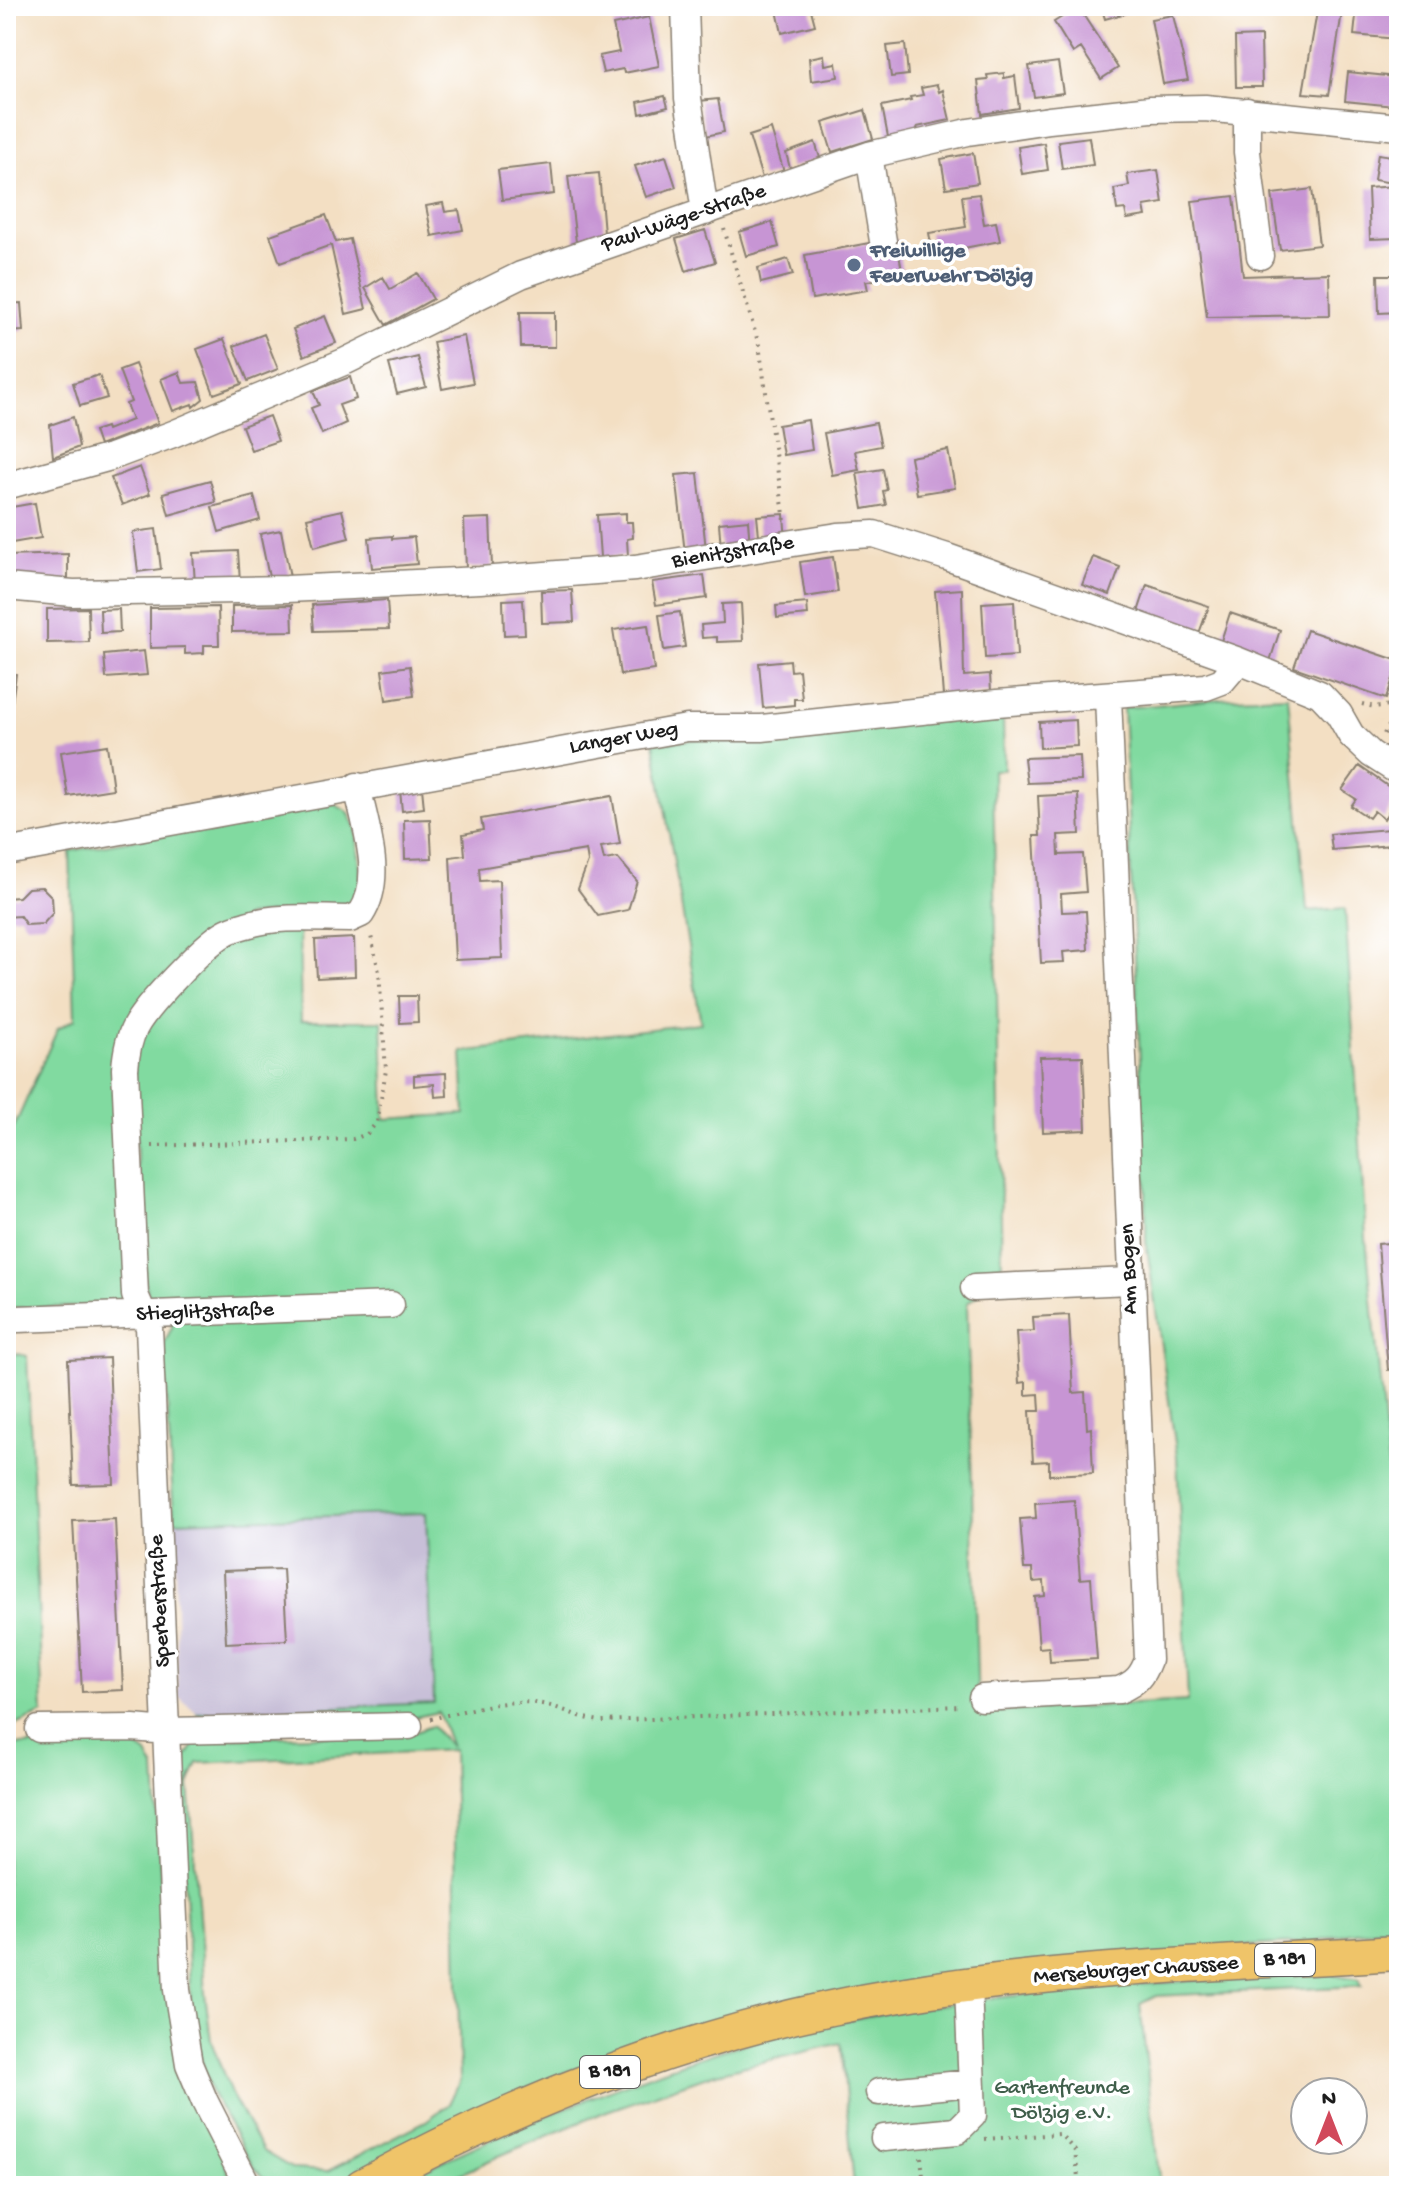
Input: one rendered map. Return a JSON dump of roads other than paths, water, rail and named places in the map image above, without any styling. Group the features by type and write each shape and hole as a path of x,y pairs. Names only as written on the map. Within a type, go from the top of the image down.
{"main road":[{"name":"Merseburger Chaussee","path":"362,2186 507,2113 601,2075 720,2036 873,2000 968,1985 1142,1969 1399,1953"}],"street":[{"path":"685,6 688,98 711,210"},
{"name":"Paul-Wäge-Straße","path":"6,486 111,457 173,434 346,361 521,275 869,155 968,132 1151,109 1247,111 1399,127"},
{"path":"1247,111 1247,152 1260,256"},
{"path":"869,155 883,241"},
{"name":"Bienitzstraße","path":"6,587 73,593 287,589 480,580 635,568 838,536 874,534 1239,661 1320,694 1339,714 1351,735 1371,754 1399,772"},
{"name":"Langer Weg","path":"6,852 687,728 762,728 997,703 1206,687 1222,681 1239,661"},
{"name":"Am Bogen","path":"982,1698 1119,1690 1133,1685 1142,1675 1148,1660 1108,696"},
{"name":"Sperberstraße","path":"248,2186 189,2064 177,1990 149,1327 135,1295 126,1052 134,1029 147,1009 208,944 225,932 247,924 274,920 350,919 361,914 373,888 371,858 357,786"},
{"path":"974,1288 1130,1281"},
{"name":"Stieglitzstraße","path":"18,1319 391,1305"},
{"path":"39,1729 133,1728 167,1731 409,1726"},
{"path":"884,2138 957,2131 973,2115 968,1985"},
{"path":"879,2092 971,2083"}],"place":[{"name":"Freiwillige Feuerwehr Dölzig","path":"854,265"}],"park label":[{"name":"Gartenfreunde Dölzig e.V.","path":"1062,2102"}]}
